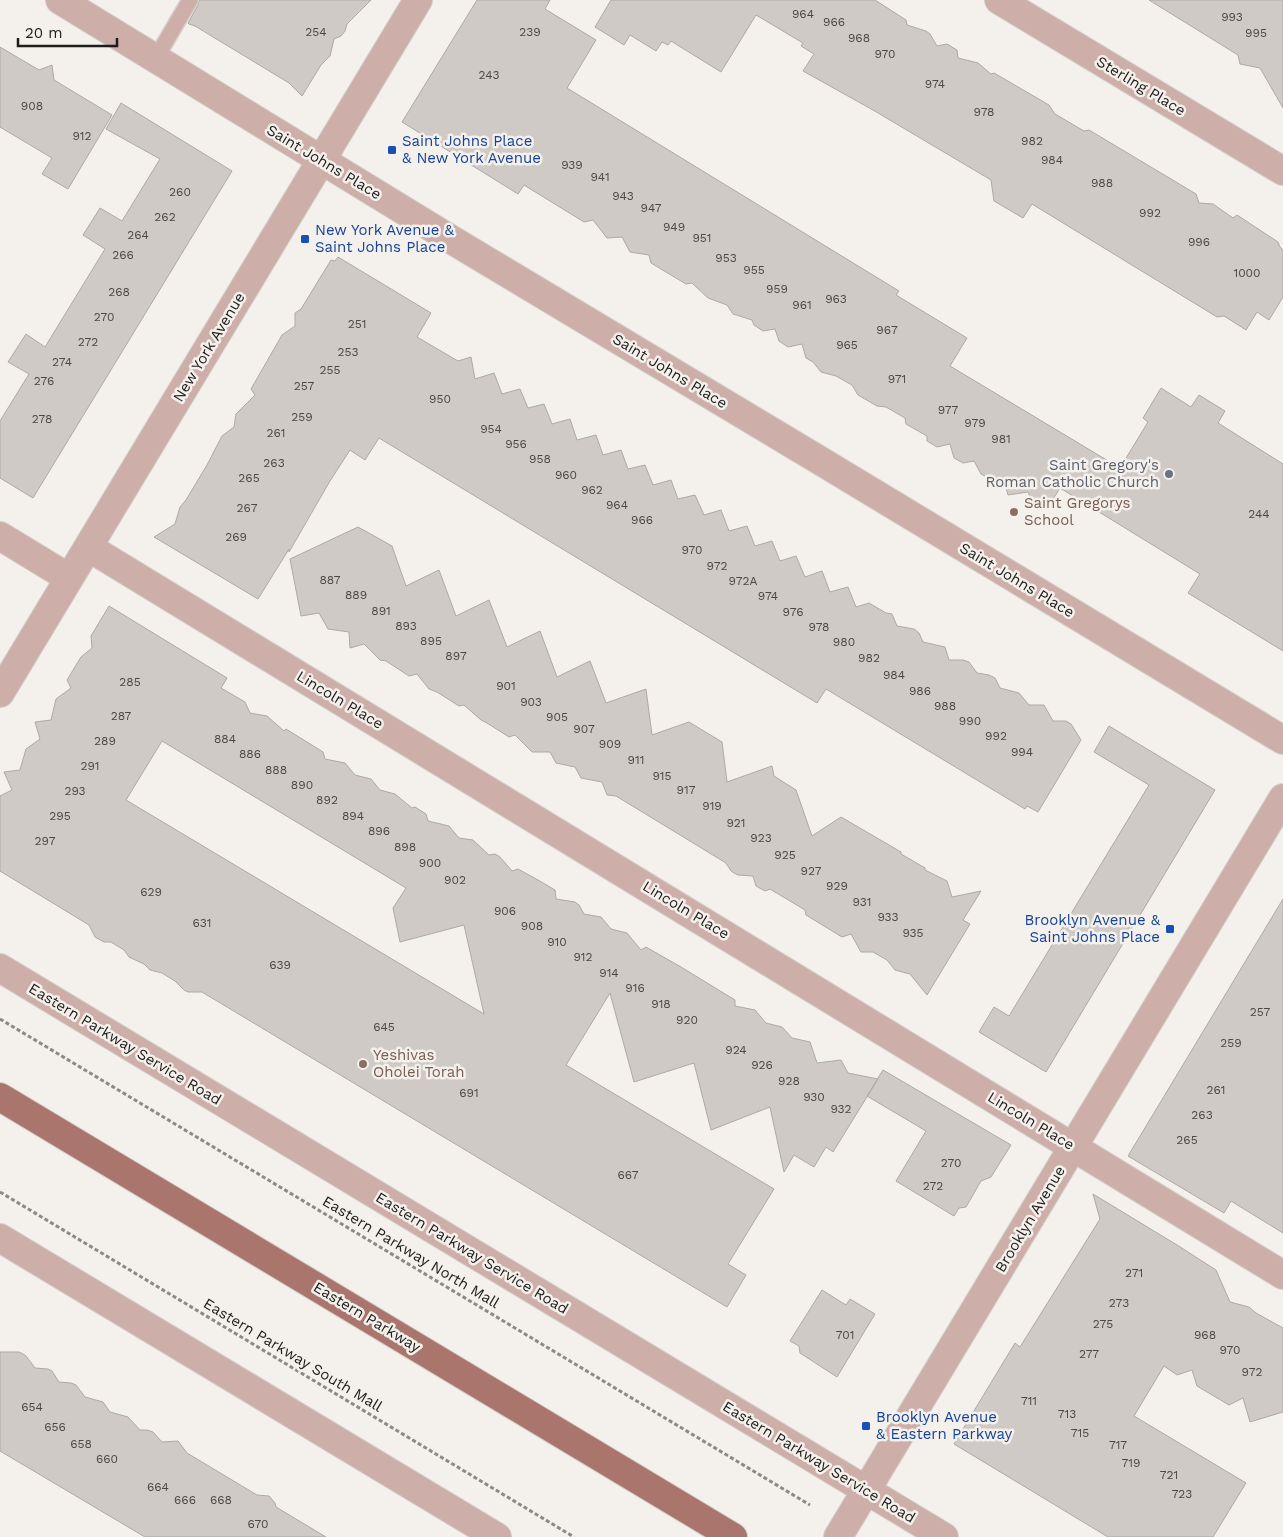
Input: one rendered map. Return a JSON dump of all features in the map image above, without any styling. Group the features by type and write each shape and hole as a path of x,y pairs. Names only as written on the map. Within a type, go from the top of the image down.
{"main road":[{"name":"Eastern Parkway","path":"0,1097 733,1537"}],"street":[{"name":"Saint Johns Place","path":"60,0 321,161 1283,740"},
{"name":"New York Avenue","path":"0,693 418,0"},
{"name":"Sterling Place","path":"999,0 1283,171"},
{"path":"0,536 70,578"},
{"name":"Lincoln Place","path":"88,547 1283,1275"},
{"name":"Brooklyn Avenue","path":"838,1537 1283,798"},
{"name":"Eastern Parkway Service Road","path":"0,968 944,1537"},
{"path":"0,1238 497,1537"}],"lane":[{"path":"156,58 190,0"}],"path":[{"name":"Eastern Parkway North Mall","path":"0,1019 810,1505"},
{"name":"Eastern Parkway South Mall","path":"0,1192 574,1537"}],"building":[{"path":"199,0 371,0 347,24 341,36 334,39 330,56 321,65 302,96 289,83 189,24"},
{"path":"477,0 550,0 545,9 596,40 567,88 899,291 896,295 967,338 950,366 1120,468 1148,422 1143,418 1161,388 1191,407 1199,395 1225,411 1218,423 1283,464 1283,651 1188,593 1200,574 1060,488 1047,509 1032,501 1028,492 1008,495 1003,477 989,478 981,474 974,461 963,463 954,458 950,444 937,447 927,441 927,436 906,424 905,418 886,407 877,406 858,395 852,385 836,376 821,372 813,362 806,358 802,344 788,347 779,341 775,329 763,331 754,325 752,320 733,314 727,305 708,298 692,283 686,284 651,263 649,255 630,252 622,237 607,238 593,220 584,222 524,185 518,194 402,122"},
{"path":"611,0 875,0 906,20 907,25 926,31 937,46 947,44 957,50 958,58 978,63 991,74 994,73 1049,105 1055,114 1084,131 1089,130 1196,194 1199,203 1213,204 1233,218 1237,215 1278,242 1283,250 1283,297 1269,320 1257,312 1246,330 1224,316 1217,317 1032,204 1023,218 994,201 991,180 803,71 814,54 801,46 803,43 756,15 721,72 671,41 668,45 662,42 656,51 630,35 624,45 595,27"},
{"path":"1149,0 1283,0 1283,108 1260,68 1240,64 1238,55"},
{"path":"0,47 39,70 52,65 54,80 112,115 68,189 42,174 52,158 0,127"},
{"path":"121,103 232,171 33,498 0,478 0,421 29,374 8,362 26,334 45,347 105,249 83,235 100,208 122,221 160,159 106,129"},
{"path":"338,257 431,313 417,337 458,361 471,357 475,379 494,373 502,394 520,389 528,408 544,404 552,424 570,419 577,440 596,435 603,455 621,450 628,469 645,465 653,485 671,480 678,499 695,495 704,515 721,510 729,531 747,526 755,546 772,541 780,561 796,556 805,577 822,571 830,592 848,587 856,607 869,603 886,613 892,614 897,626 914,629 919,633 923,642 945,647 949,660 969,662 977,673 995,678 1000,688 1019,693 1029,705 1044,705 1053,721 1066,721 1071,724 1081,740 1038,812 1027,806 1025,809 826,689 817,703 379,438 365,460 350,450 289,552 289,549 258,599 154,537 175,524 180,507 207,465 222,436 234,427 236,414 255,395 251,389 282,335 295,326 295,313 301,309 331,260 335,261"},
{"path":"358,527 392,546 406,586 439,570 456,616 489,600 507,647 540,631 557,677 590,661 606,703 646,689 652,735 689,722 722,742 727,782 772,766 774,776 796,790 812,836 841,817 901,852 901,854 925,868 925,870 947,881 952,897 981,891 963,920 970,924 927,995 910,974 895,970 887,960 873,952 861,952 851,934 842,937 806,915 805,910 770,889 765,891 756,886 753,876 734,873 726,863 616,796 607,795 602,782 581,778 575,767 556,763 550,752 532,752 515,735 509,737 481,720 464,705 459,706 429,689 417,674 409,676 386,661 380,660 364,644 350,648 349,632 328,629 319,613 301,616 290,559"},
{"path":"109,606 227,678 221,688 245,702 250,713 267,716 284,731 286,729 323,752 325,759 345,763 355,775 371,779 380,790 395,794 412,808 415,807 426,814 428,821 449,826 459,838 473,840 489,855 495,854 500,857 512,871 518,869 555,890 556,899 575,902 584,914 601,917 611,929 627,933 641,950 646,947 681,967 735,1000 735,1006 755,1010 766,1023 782,1027 792,1038 810,1042 817,1063 841,1060 848,1073 878,1079 833,1152 826,1147 814,1167 794,1155 784,1172 770,1107 711,1130 694,1063 634,1082 610,993 566,1065 774,1189 728,1264 746,1275 727,1307 202,992 188,992 162,973 150,970 144,964 129,957 124,950 111,942 104,942 95,937 89,925 0,871 0,796 12,790 4,772 20,770 26,749 40,739 35,722 51,720 56,699 71,688 67,680 81,657 92,648 91,636","holes":["162,741 406,888 393,908 400,942 464,925 484,1014 126,800"]},
{"path":"1109,726 1215,790 1046,1072 979,1032 994,1007 1009,1016 1149,785 1094,752"},
{"path":"1283,899 1283,1233 1231,1201 1224,1213 1128,1156"},
{"path":"883,1070 1011,1145 991,1177 981,1181 966,1207 959,1208 954,1216 896,1181 926,1131 867,1096"},
{"path":"1093,1194 1216,1270 1230,1302 1249,1307 1283,1328 1283,1412 1250,1422 1243,1398 1229,1405 1197,1386 1192,1370 1177,1375 1164,1366 1134,1416 1246,1483 1213,1537 1108,1537 954,1444 1015,1343 1020,1347 1100,1219"},
{"path":"822,1290 846,1305 850,1299 875,1314 837,1377 800,1353 799,1346 790,1341"},
{"path":"0,1352 19,1352 26,1356 35,1368 48,1369 52,1371 59,1382 76,1385 85,1397 103,1402 110,1412 128,1417 140,1430 153,1432 162,1442 178,1441 187,1453 257,1495 269,1496 276,1507 326,1537 145,1537 0,1451"}],"place":[{"name":"Saint Johns Place & New York Avenue","path":"392,150"},
{"name":"New York Avenue & Saint Johns Place","path":"305,239"},
{"name":"Saint Gregory's Roman Catholic Church","path":"1169,474"},
{"name":"Saint Gregorys School","path":"1014,512"},
{"name":"Brooklyn Avenue & Saint Johns Place","path":"1170,929"},
{"name":"Yeshivas Oholei Torah","path":"363,1064"},
{"name":"Brooklyn Avenue & Eastern Parkway","path":"866,1426"}]}
